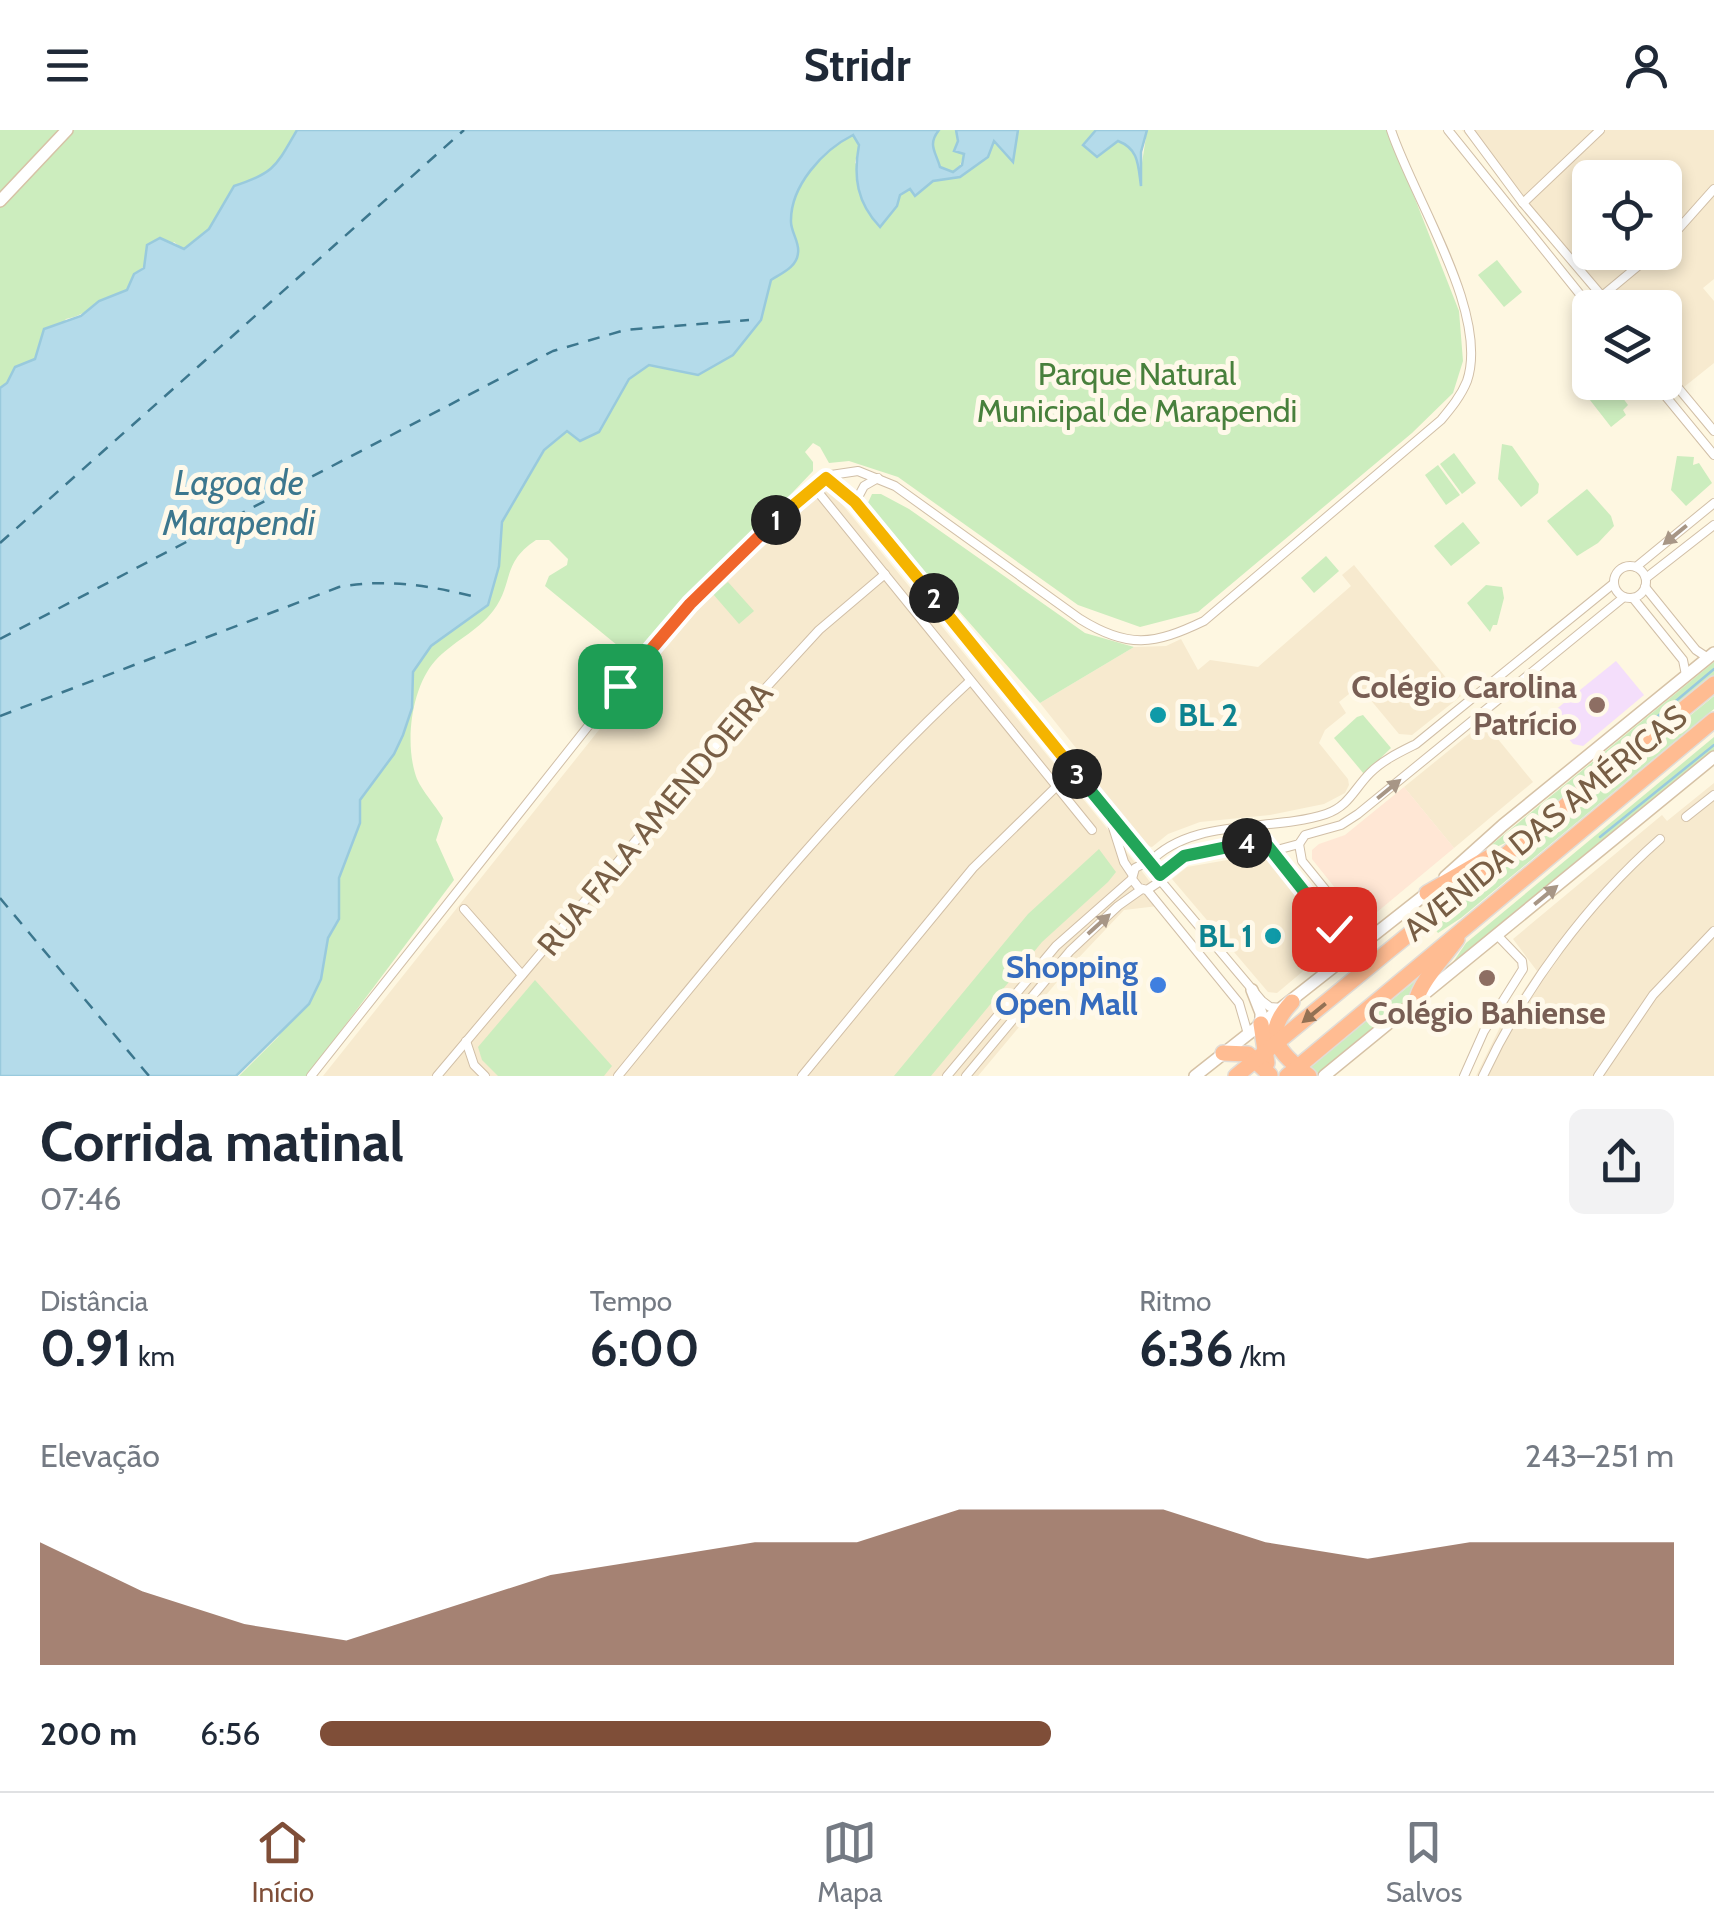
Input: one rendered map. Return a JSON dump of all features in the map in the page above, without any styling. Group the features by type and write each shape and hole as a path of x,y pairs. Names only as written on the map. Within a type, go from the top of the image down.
{"highway":[{"name":"AVENIDA DAS AMÉRICAS","path":"1236,1076 1714,684"},
{"name":"AVENIDA DAS AMÉRICAS","path":"1298,1073 1482,911 1714,720"},
{"path":"1427,893 1527,837"},
{"path":"1416,1002 1420,988 1482,911"},
{"path":"1287,1005 1276,1020 1274,1032 1298,1073"},
{"path":"1254,1029 1260,1058 1271,1076"},
{"path":"1224,1054 1245,1053 1260,1058"}],"main road":[{"path":"0,201 67,130"},
{"name":"AVENIDA DAS AMÉRICAS","path":"1195,1076 1427,893 1711,656"},
{"name":"AVENIDA DAS AMÉRICAS","path":"1324,1076 1714,757"},
{"path":"1252,990 1260,1012 1254,1029"},
{"path":"1343,1076 1346,1058"}],"street":[{"path":"312,1076 632,672 712,582 826,478 852,471 895,486 1102,633 1147,642 1173,636 1204,621 1441,420 1466,382 1472,337 1392,130"},
{"path":"1448,130 1577,290"},
{"path":"1468,130 1597,290"},
{"path":"1523,203 1600,130"},
{"path":"1682,225 1714,189"},
{"path":"1609,290 1633,270"},
{"path":"1682,392 1714,431"},
{"path":"1669,400 1714,454"},
{"path":"826,478 855,502 1252,990 1266,1006 1287,1005"},
{"path":"855,502 864,486 878,478"},
{"path":"814,487 1092,830"},
{"path":"947,1076 1056,946 1132,876 1138,865 1165,848 1197,836 1262,826 1344,806 1381,764 1416,744 1535,649 1614,584 1619,570 1636,567 1714,504"},
{"path":"1273,851 1299,844 1306,835 1341,825 1469,726 1714,525"},
{"path":"1636,567 1696,650 1711,656"},
{"name":"RUA FALA AMENDOEIRA","path":"441,1073 751,704 820,630 885,574"},
{"path":"1614,584 1683,660 1686,676"},
{"path":"1535,649 1544,664"},
{"path":"618,1076 784,873 912,735 970,681"},
{"path":"1477,695 1489,709"},
{"path":"1460,708 1467,715 1469,726"},
{"path":"802,1076 973,868 1057,786"},
{"path":"1686,817 1714,795"},
{"path":"1108,812 1132,876 1239,1004 1254,1029"},
{"path":"1301,818 1306,835"},
{"path":"1262,826 1264,841 1353,952"},
{"path":"1483,1076 1512,1022 1569,938 1618,879 1660,839"},
{"path":"966,1076 1070,951 1118,906 1154,887 1184,856 1264,841"},
{"path":"1299,844 1302,860 1366,941"},
{"path":"464,909 522,975"},
{"path":"1598,1076 1653,995 1714,930"},
{"path":"1464,1076 1484,1031 1523,968 1522,961 1497,936"},
{"path":"466,1041 474,1065 485,1076"},
{"path":"471,1076 474,1065"}],"shaded area":[{"path":"1462,130 1714,130 1714,279 1703,288 1714,301 1714,363 1682,389 1682,290 1590,290 1574,270 1682,270 1682,160 1572,160 1572,267"},
{"path":"828,487 1137,865 1154,887 1158,906 1124,910 1067,970 978,1076 323,1076 710,596"},
{"path":"1354,565 1461,696 1412,735 1399,734 1359,686 1339,702 1346,713 1325,730 1319,743 1348,779 1345,793 1324,804 1270,815 1200,822 1168,834 1152,847 1144,845 1090,779 1096,773 1040,703 1134,647 1166,646 1181,639 1198,670 1210,660 1258,667 1351,586 1342,575"},
{"name":"Colégio Carolina Patrício","path":"1616,661 1644,695 1583,746 1573,744 1549,715"},
{"path":"1484,722 1533,782 1454,848 1404,787"},
{"path":"1714,783 1714,1076 1476,1076 1503,1021 1537,971 1513,939 1662,815 1667,821"},
{"path":"1404,787 1454,848 1377,912 1366,916 1355,913 1312,859 1312,850 1345,835"},
{"path":"1262,854 1332,935 1332,947 1277,993 1268,992 1172,879 1187,867"}],"green space":[{"path":"0,130 297,130 273,167 234,187 209,229 184,250 174,242 133,275 127,290 66,319 35,359 15,367 0,388"},
{"path":"939,130 956,130 958,141 954,151 964,154 958,171 940,167 933,144"},
{"name":"Parque Natural Municipal de Marapendi","path":"1018,130 1097,130 1084,145 1116,142 1129,147 1140,176 1147,130 1388,130 1459,311 1463,361 1453,393 1412,433 1198,612 1140,627 1078,605 898,477 849,461 829,463 813,443 805,452 813,462 813,471 634,659 545,586 549,576 567,565 568,559 549,540 536,540 517,557 493,611 435,661 415,701 413,765 417,779 443,818 436,840 454,880 307,1076 239,1076 278,1037 321,979 328,938 339,919 339,878 360,823 360,800 403,735 412,708 413,672 431,646 488,605 499,566 502,522 545,450 567,430 612,410 629,379 649,365 698,375 761,320 771,280 799,251 791,221 797,194 820,159 842,142 853,135 859,145 855,163 899,195 910,189 915,195 933,181 960,177 994,141 1013,160"},
{"path":"1497,260 1522,292 1504,307 1478,275"},
{"path":"1590,400 1624,400 1628,405 1623,410 1626,415 1611,427"},
{"path":"1502,444 1512,446 1539,484 1538,493 1521,507 1498,479"},
{"path":"1454,453 1476,483 1462,494 1440,464"},
{"path":"1677,456 1694,457 1693,465 1699,463 1712,483 1686,506 1671,490"},
{"path":"1438,465 1460,495 1446,505 1425,475"},
{"path":"1587,489 1611,516 1614,526 1598,543 1577,556 1547,521"},
{"path":"872,494 881,494 909,509 1085,633 1134,647 1040,703 879,520 867,505"},
{"path":"1463,522 1480,543 1451,566 1434,546"},
{"path":"1326,556 1339,571 1314,593 1301,578"},
{"path":"728,582 754,611 739,624 713,594"},
{"path":"1486,585 1502,587 1504,598 1497,625 1490,632 1467,603"},
{"path":"1714,662 1714,679 1507,842 1478,856"},
{"path":"1714,696 1714,709 1438,933 1435,929 1453,910"},
{"path":"1363,715 1391,748 1364,774 1334,738"},
{"path":"1714,737 1714,753 1445,974 1466,943"},
{"path":"1099,849 1116,872 1108,882 1042,942 931,1076 894,1076 1028,914"},
{"path":"1449,953 1434,977 1323,1072 1308,1069"},
{"path":"535,980 612,1066 604,1076 498,1076 482,1060 478,1047"}],"water":[{"name":"Lagoa de Marapendi","path":"297,130 939,130 933,144 935,153 940,167 953,172 962,165 964,154 954,151 958,141 956,130 1018,130 1013,162 994,141 988,157 960,177 933,181 915,196 910,189 900,195 897,206 880,227 866,209 859,189 859,145 853,135 842,142 820,160 802,183 791,222 798,245 797,258 771,280 761,320 733,355 698,375 649,365 629,379 599,432 580,441 567,431 544,450 502,522 499,566 488,605 431,646 413,672 412,708 403,735 360,800 360,823 339,878 339,919 328,938 321,979 309,1004 236,1076 0,1076 0,388 15,367 35,359 44,329 81,316 99,301 127,290 134,274 144,268 147,245 160,238 184,249 209,229 234,186 273,167"},
{"path":"1096,130 1147,130 1141,152 1141,186 1136,159 1125,144 1118,141 1097,157 1083,145"}],"waterway":[{"path":"1634,736 1714,669"},
{"path":"1600,837 1714,745"}],"ferry route":[{"path":"0,543 464,130"},
{"path":"0,639 553,351 625,330 749,320"},
{"path":"0,716 339,587 410,585 480,598"},
{"path":"0,898 149,1076"}],"place":[{"name":"Colégio Carolina Patrício","path":"1597,705"},
{"name":"BL 2","path":"1158,715"},
{"name":"BL 1","path":"1273,936"},
{"name":"Colégio Bahiense","path":"1487,978"},
{"name":"Shopping Open Mall","path":"1158,985"}],"route":[{"path":"620,686 723,570 826,478 855,502 1160,875 1184,856 1264,841 1334,929"}]}
